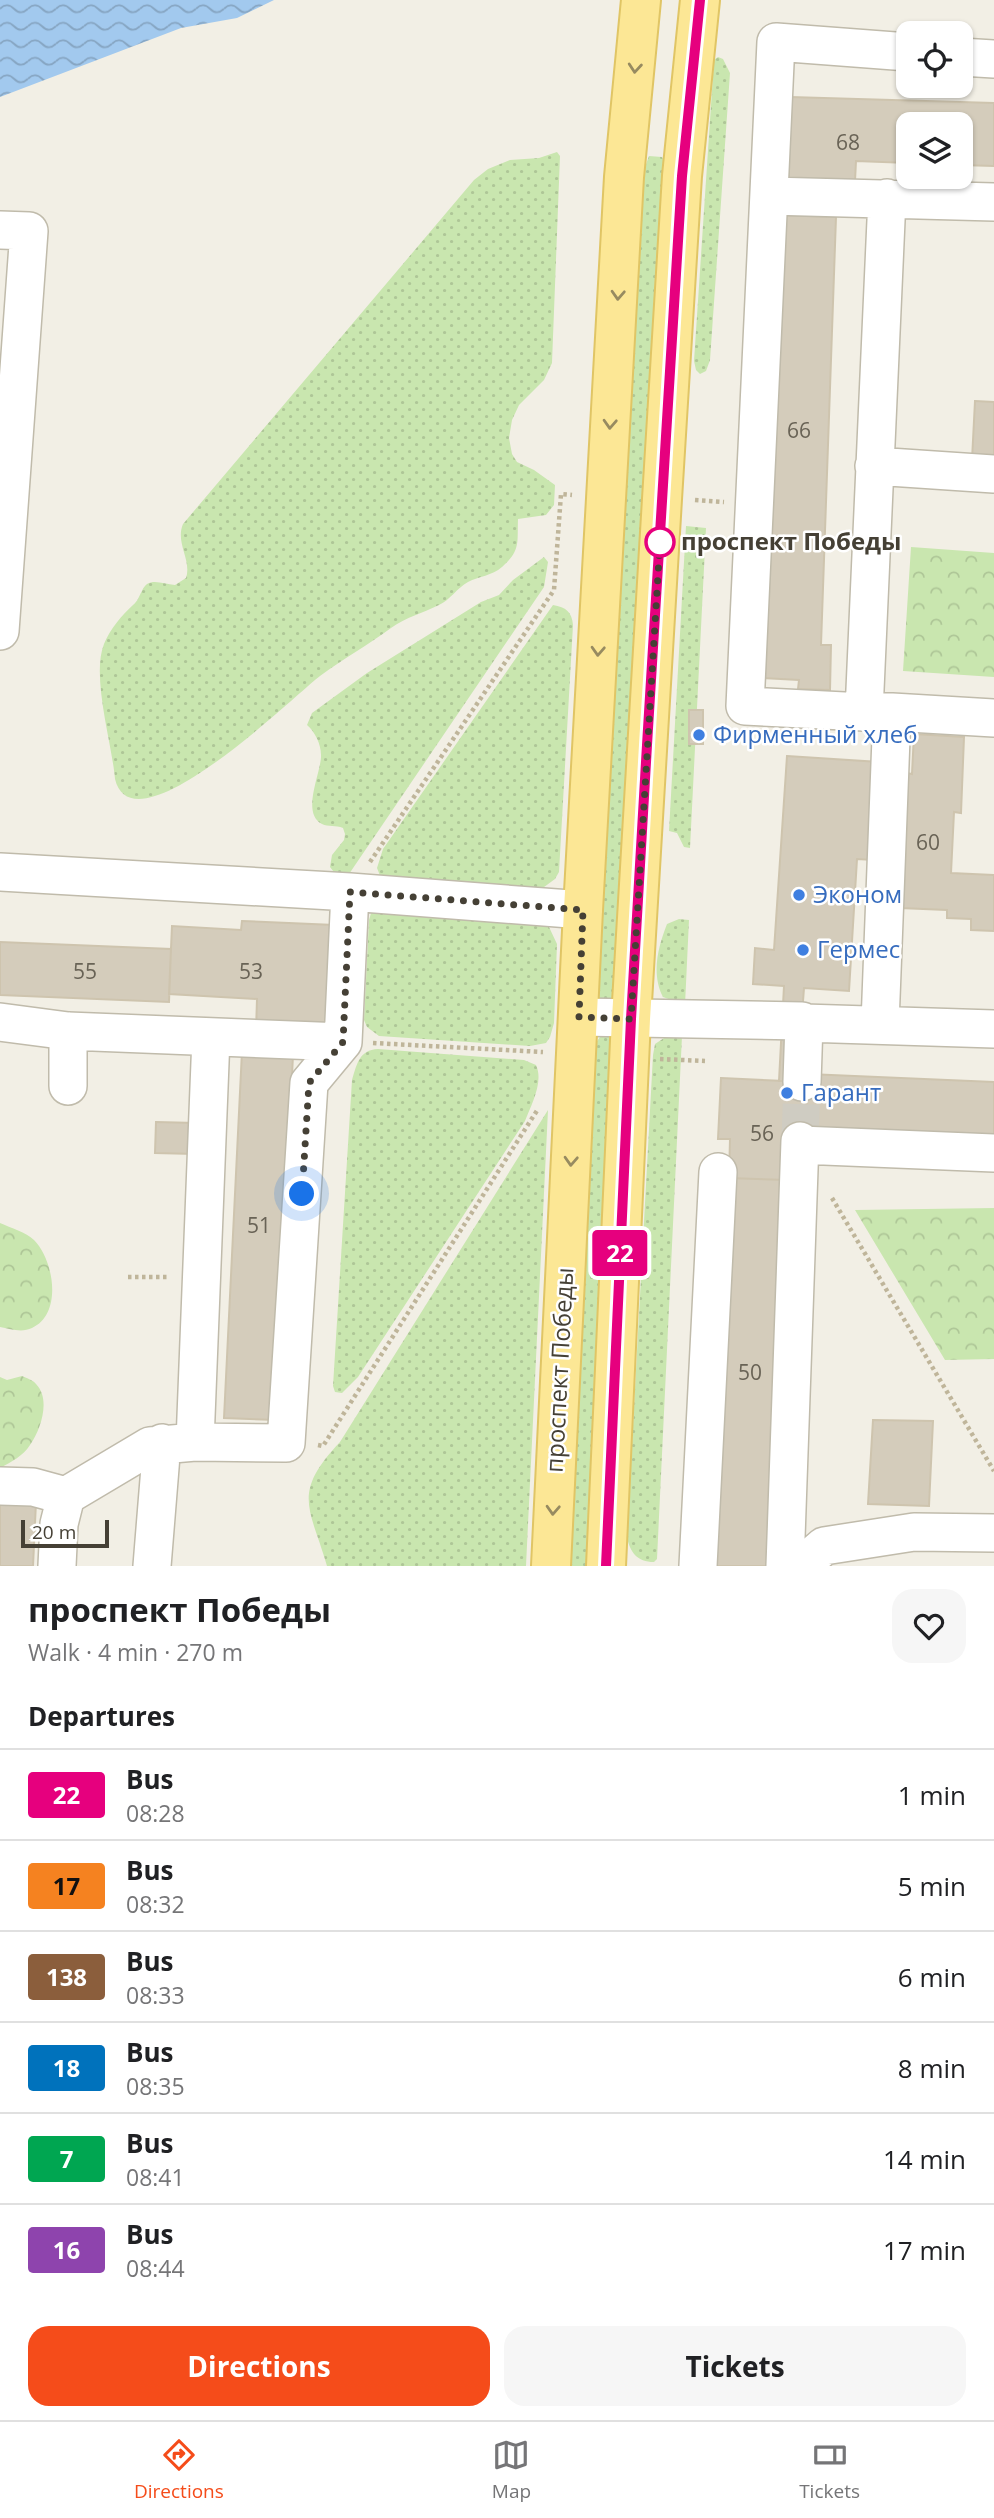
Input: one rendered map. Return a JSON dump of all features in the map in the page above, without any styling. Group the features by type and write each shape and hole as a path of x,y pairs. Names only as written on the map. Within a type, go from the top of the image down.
{"main road":[{"name":"проспект Победы","path":"551,1566 583,910 628,134 641,0"},
{"path":"606,1566 631,1019 686,141 700,0"},
{"path":"628,134 646,113 671,116 686,141"}],"street":[{"path":"896,51 776,41 746,706 994,718"},
{"path":"973,58 994,60"},
{"path":"770,196 994,202"},
{"path":"880,1024 874,467 887,198"},
{"path":"0,230 29,231 0,631"},
{"path":"874,467 994,474"},
{"path":"0,872 350,892 583,910"},
{"path":"57,1566 59,1524 66,1496 150,1446 179,1442 286,1443 309,1083 343,1042 350,892"},
{"path":"579,1017 802,1021 994,1029"},
{"path":"0,1022 68,1031 343,1042"},
{"path":"802,1082 804,1023"},
{"path":"68,1031 68,1086"},
{"path":"152,1566 179,1442 201,1276 212,1037"},
{"path":"785,1566 800,1143 994,1153"},
{"path":"698,1566 718,1172"},
{"path":"0,1486 33,1487 66,1496"},
{"path":"801,1566 824,1545 914,1532 992,1544"}],"path":[{"path":"350,892 554,590 561,494 574,495"},
{"path":"686,500 729,502"},
{"path":"343,1042 553,1053"},
{"path":"541,1064 542,1052"},
{"path":"647,1058 705,1061"},
{"path":"286,1443 323,1446 538,1110 539,1099"},
{"path":"828,1191 994,1471"},
{"path":"128,1277 201,1276"}],"green space":[{"path":"718,57 723,59 730,73 710,360 706,371 700,374 694,361 714,60"},
{"path":"557,152 560,156 552,363 544,380 519,405 512,420 509,438 512,454 517,462 555,485 554,505 546,515 518,519 515,551 498,570 468,582 443,603 397,624 320,676 249,737 181,784 151,797 128,797 115,779 101,691 101,658 104,644 113,628 136,602 145,586 152,582 175,585 186,578 187,565 181,538 183,524 474,180 488,169 510,160 539,158"},
{"path":"649,156 662,157 666,166 613,1006 599,1006 596,996 645,167"},
{"path":"686,526 706,528 690,848 684,847 677,833 669,831"},
{"path":"911,547 994,553 994,677 903,671"},
{"path":"544,557 548,562 544,587 347,877 337,876 330,867 332,855 344,840 345,834 343,828 322,824 313,811 312,802 321,755 317,739 307,725 312,713 367,673 481,602 499,595 513,580"},
{"path":"553,605 568,611 573,625 559,872 555,879 540,890 381,878 377,868 383,849"},
{"path":"372,910 539,918 549,927 557,944 554,1023 546,1043 530,1046 379,1036 367,1027 364,1020 369,920"},
{"path":"679,919 689,920 685,1005 663,997 657,979 659,951 667,924"},
{"path":"682,1036 657,1559 654,1562 635,1555 627,1537 653,1055 655,1044 664,1038"},
{"path":"600,1037 609,1037 614,1046 587,1566 568,1566 595,1044"},
{"path":"378,1049 524,1060 536,1065 539,1079 525,1121 358,1377 342,1393 335,1392 333,1386 352,1080 357,1063 363,1055"},
{"path":"548,1110 526,1566 327,1566 309,1501 315,1475 340,1442"},
{"path":"994,1208 994,1359 945,1360 855,1210"},
{"path":"0,1223 23,1232 34,1240 41,1249 50,1273 52,1299 42,1321 32,1328 16,1330 0,1327"},
{"path":"22,1376 33,1381 40,1390 43,1414 38,1431 27,1449 0,1468 0,1377 7,1380"}],"water":[{"path":"0,0 274,0 237,18 181,28 0,97"}],"building":[{"path":"790,97 994,103 994,166 973,165 973,112 896,112 896,163 856,161 855,181 787,179"},
{"path":"777,215 836,217 821,645 831,645 830,690 798,689 799,680 760,678"},
{"path":"975,401 994,402 994,461 972,460"},
{"path":"689,710 703,710 703,744 689,744"},
{"path":"914,734 964,737 961,813 954,812 951,873 994,875 994,931 971,930 971,919 947,918 947,910 900,908 906,773 912,774"},
{"path":"787,756 879,762 873,860 857,859 849,991 804,988 797,1081 779,1081 784,986 753,984 755,948 774,950"},
{"path":"242,921 334,925 329,1035 256,1031 257,999 169,994 172,926 241,930"},
{"path":"0,942 171,949 169,1002 0,995"},
{"path":"243,1031 294,1033 276,1420 224,1418"},
{"path":"808,1074 994,1082 994,1137 805,1129"},
{"path":"721,1078 807,1082 805,1142 787,1180 729,1178 730,1139 718,1139"},
{"path":"156,1122 196,1123 195,1154 155,1153"},
{"path":"729,1178 787,1180 771,1566 712,1566"},
{"path":"873,1420 933,1421 929,1506 868,1504"},
{"path":"0,1500 36,1502 33,1566 0,1566"}],"tunnel":[{"path":"800,1141 802,1082"}],"bus line":[{"name":"22","path":"606,1566 631,1019 647,745 682,176 700,0"}],"place":[{"name":"проспект Победы","path":"660,542"},
{"name":"Фирменный хлеб","path":"699,735"},
{"name":"Эконом","path":"799,895"},
{"name":"Гермес","path":"803,950"},
{"name":"Гарант","path":"787,1093"}],"route":[{"path":"302,1194 309,1083 343,1042 350,892 583,910 579,1017 631,1019 660,542"}]}
